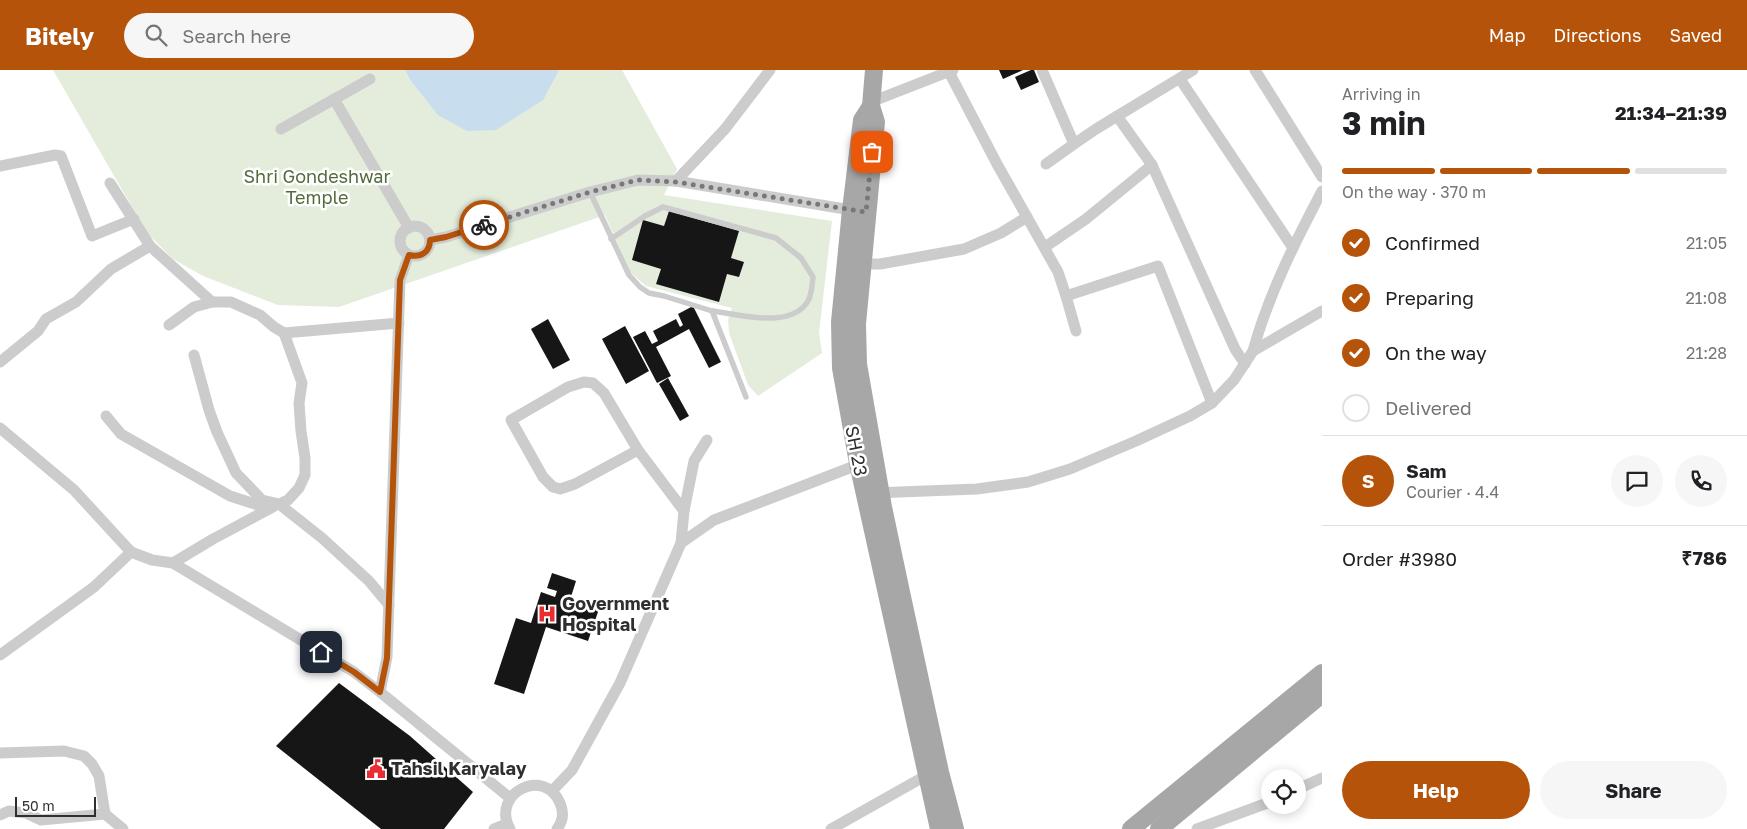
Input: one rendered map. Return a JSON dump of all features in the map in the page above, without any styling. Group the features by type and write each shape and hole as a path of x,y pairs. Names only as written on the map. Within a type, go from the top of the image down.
{"main road":[{"path":"874,70 871,104 876,122 865,150 851,292 857,324 858,364 866,461 946,823"},
{"path":"851,292 861,264 859,211"},
{"path":"1131,829 1322,673"},
{"path":"1159,829 1322,694"}],"street":[{"path":"676,182 725,129 770,70"},
{"path":"1042,70 1074,144"},
{"path":"1046,164 1117,116 1193,70"},
{"path":"1255,70 1322,177"},
{"path":"871,104 951,71 997,164 1058,272 1076,331"},
{"path":"281,129 370,79"},
{"path":"1180,79 1293,248"},
{"path":"334,99 408,228"},
{"path":"1117,116 1152,165 1235,348 1245,364"},
{"path":"0,166 56,154 61,156 92,236 134,219"},
{"path":"1045,247 1086,219 1152,165"},
{"path":"430,240 446,237 590,192 638,180 676,182 859,211"},
{"path":"110,183 150,246 212,302"},
{"path":"873,493 977,489 1028,482 1070,469 1120,448 1190,416 1212,403 1234,380 1253,351 1259,328 1293,248 1322,191"},
{"path":"861,264 880,264 964,249 1001,233 1027,217"},
{"path":"414,226 423,229 427,232 430,240 429,247 418,256 409,255 400,244 402,234 408,228 414,226"},
{"path":"0,362 38,331 46,319 76,302 111,269 150,246"},
{"path":"380,692 387,658 400,280 409,255"},
{"path":"1066,296 1158,266 1212,403"},
{"path":"168,325 194,307 212,302 231,302 260,315 284,333 399,323"},
{"path":"1253,351 1322,311"},
{"path":"173,563 213,539 288,500 299,488 305,475 299,402 302,383 284,333"},
{"path":"194,355 211,417 236,473 262,500 279,504 322,538 369,580 389,605"},
{"path":"638,450 575,484 560,489 553,487 544,477 511,420 568,386 584,382 593,383 604,393 638,450 684,511"},
{"path":"106,416 121,434 230,496 261,506 279,504"},
{"path":"0,428 74,490 131,552 152,560 173,563 354,672 510,798"},
{"path":"552,791 572,770 620,683 681,543 684,511 694,461 707,440"},
{"path":"681,543 714,520 866,461"},
{"path":"0,654 94,587 131,552"},
{"path":"0,753 64,751 84,756 92,764 99,776 105,814 123,829"},
{"path":"831,829 934,773"},
{"path":"1306,785 1322,778"},
{"path":"494,829 509,826 506,815 507,806 510,798 516,791 534,785 543,786 552,791 558,798 562,807 562,816 557,829"},
{"path":"1197,829 1261,805"},
{"path":"0,815 9,811 26,813 43,824 105,814"}],"lane":[{"path":"590,192 611,239 629,275 649,293 712,311 757,318 788,316 805,305 810,299 813,278 801,258 776,238 663,207 645,216 611,239"},
{"path":"712,311 746,398"}],"green space":[{"name":"Shri Gondeshwar Temple","path":"53,70 622,70 677,169 664,195 832,221 819,333 822,353 758,396 748,385 729,333 728,320 732,308 646,286 630,272 605,215 339,307 278,305 203,276 173,259 147,233"}],"water":[{"path":"405,70 559,70 543,100 496,130 467,131 438,115 411,81"}],"building":[{"path":"999,70 1023,70 1003,79"},
{"path":"1034,70 1039,82 1021,90 1015,77"},
{"path":"669,211 739,231 731,258 744,262 739,277 727,274 719,302 656,284 661,269 632,260 643,220 664,226"},
{"path":"693,306 721,362 709,368 689,329 656,347 671,376 657,383 633,337 645,331 652,344 658,341 653,331 676,319 680,327 683,325 678,314"},
{"path":"548,319 570,360 553,369 531,329"},
{"path":"625,326 649,371 626,384 602,339"},
{"path":"668,378 689,416 680,421 659,384"},
{"path":"552,573 576,581 570,600 599,609 588,641 546,627 524,694 494,684 516,618 531,623 541,592 555,597 557,591 547,588"},
{"name":"Tahsil Karyalay","path":"339,683 410,736 473,792 444,829 381,829 276,746"}],"way so far":[{"path":"484,225 590,192 638,180 676,182 866,212 872,152"}],"place":[{"name":"Government Hospital","path":"547,614"},
{"name":"Tahsil Karyalay","path":"376,769"}],"route":[{"path":"321,652 354,672 380,692 387,658 400,280 409,255 418,256 422,254 429,247 430,240 484,225"}]}
